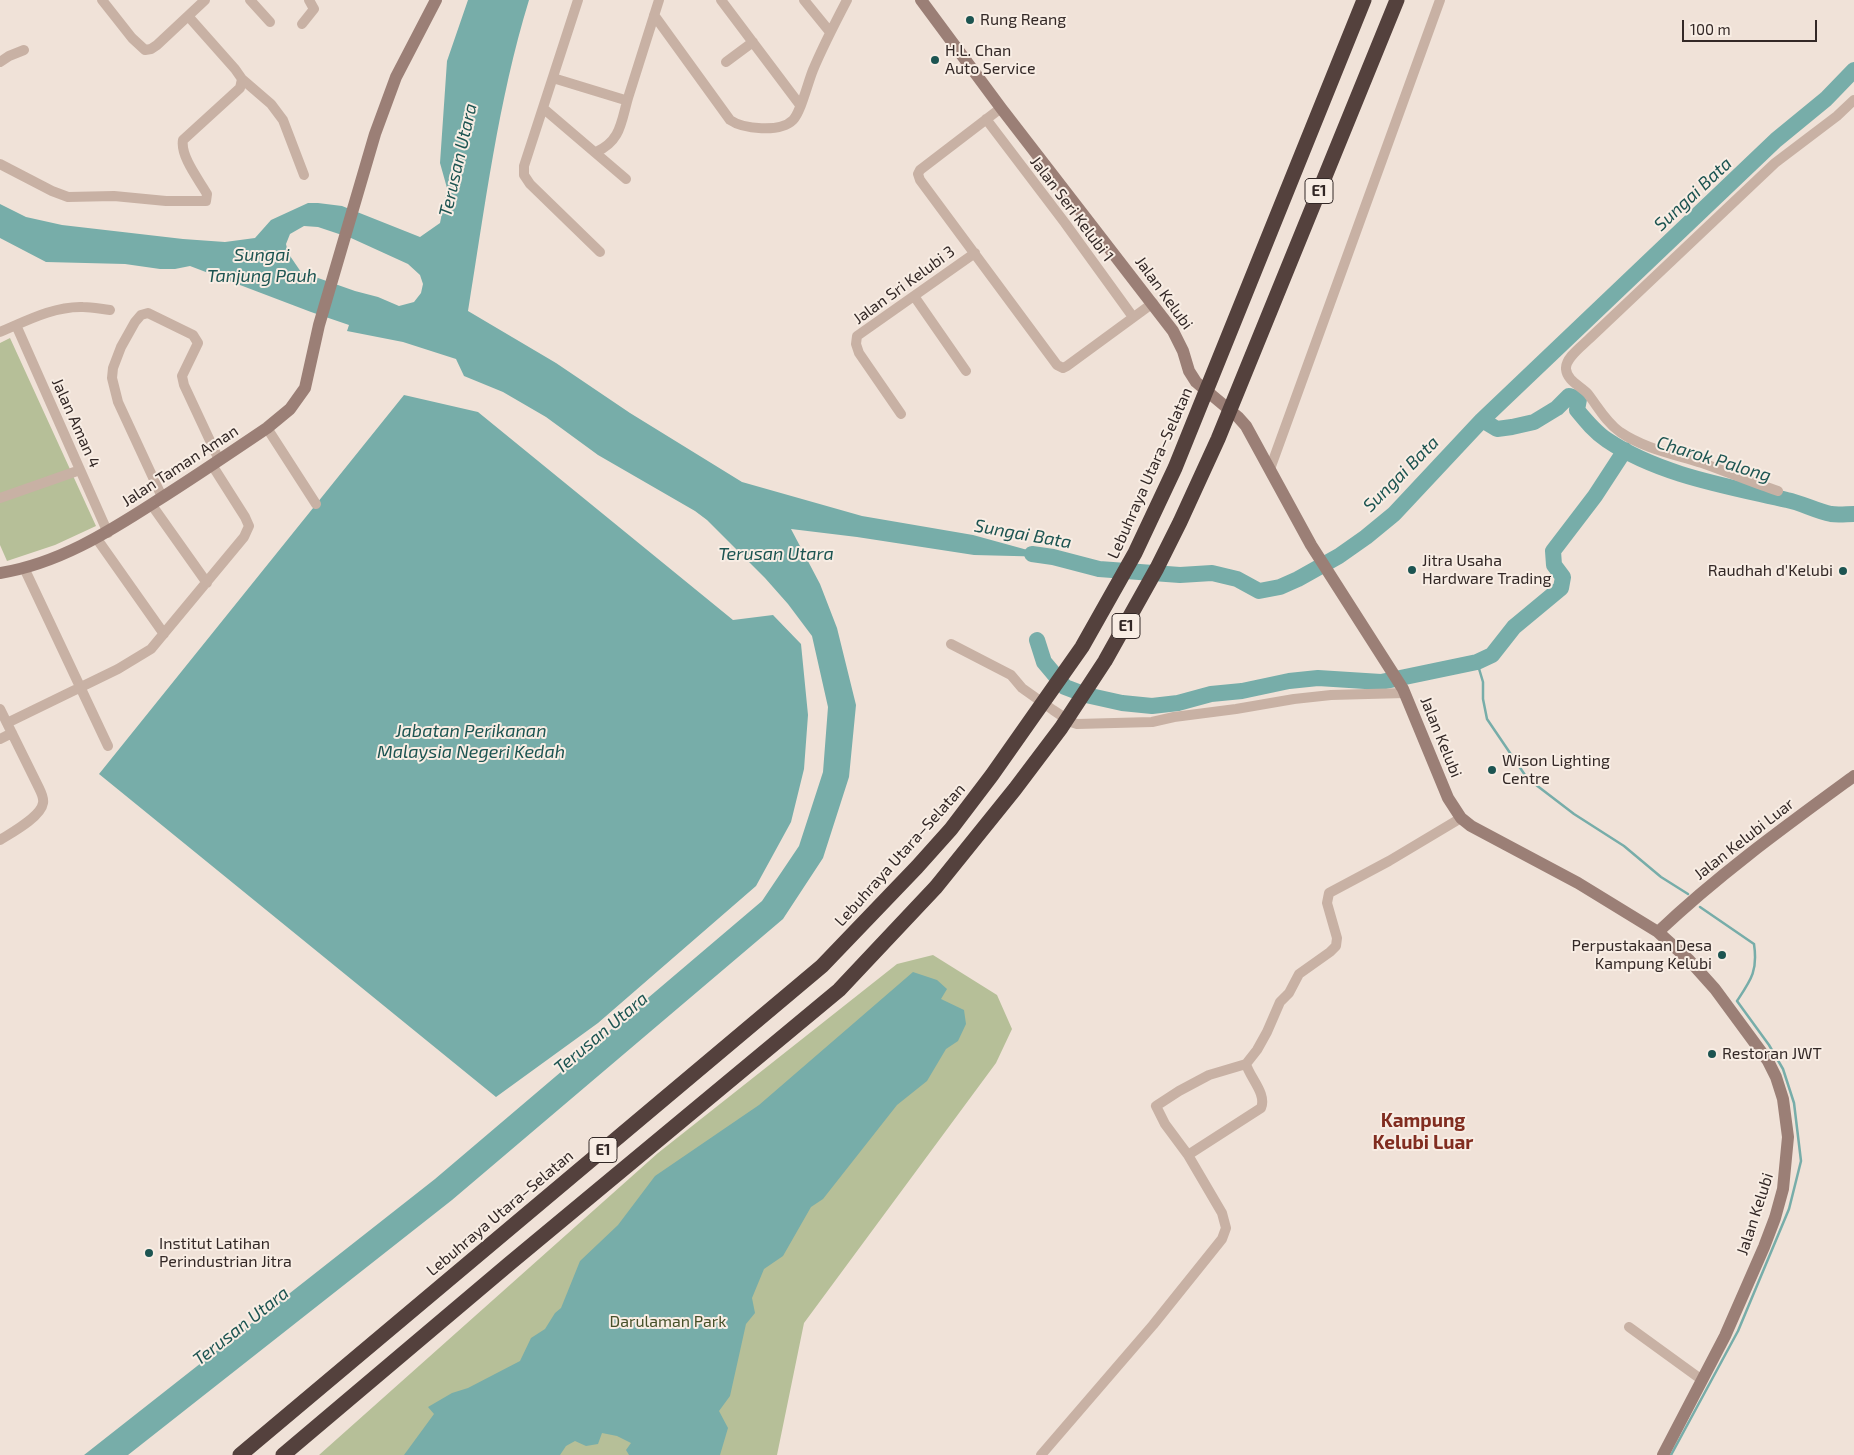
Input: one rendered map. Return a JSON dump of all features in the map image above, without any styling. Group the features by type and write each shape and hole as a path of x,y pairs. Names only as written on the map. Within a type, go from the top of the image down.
{"highway":[{"name":"Lebuhraya Utara–Selatan","path":"240,1455 822,966 951,829 1036,714 1082,647 1135,553 1171,476 1364,0"},
{"name":"E1","path":"283,1455 501,1270 839,990 912,914 971,846 1061,728 1086,692 1127,625 1157,568 1198,485 1396,0"}],"main road":[{"name":"Jalan Taman Aman","path":"0,573 25,570 102,536 267,428 290,409 305,388 319,325 357,201 375,134 386,103 396,78 436,0"},
{"name":"Jalan Kelubi","path":"921,0 1001,108 1153,303 1177,337 1192,377 1204,390 1238,417 1254,439 1312,545 1404,691 1443,787 1461,818 1471,826 1578,883 1658,932 1703,975 1768,1061 1776,1077 1787,1130 1783,1189 1764,1247 1745,1292 1663,1455"},
{"name":"Jalan Kelubi Luar","path":"1658,932 1687,904 1732,868 1854,776"}],"street":[{"path":"102,0 145,50 151,49 205,0"},
{"path":"250,0 270,22"},
{"path":"302,24 314,9 309,0"},
{"path":"578,0 524,166 524,175 530,184 600,252"},
{"path":"721,0 800,105"},
{"path":"804,0 830,32"},
{"path":"654,15 724,112 736,124 748,127 767,127 788,124 795,117 830,32 848,0"},
{"path":"1270,469 1440,0"},
{"path":"596,152 611,144 618,136 654,15 656,1"},
{"path":"188,16 242,79 271,104 283,120 304,175"},
{"path":"726,62 753,42"},
{"path":"0,62 24,50"},
{"path":"553,78 625,100 628,98"},
{"path":"0,164 59,194 68,196 114,196 166,201 206,202 207,194 184,153 183,140 240,88 242,79"},
{"path":"1778,491 1703,463 1643,446 1619,432 1603,416 1587,393 1570,379 1566,369 1571,357 1589,339 1775,163 1837,116 1854,100"},
{"name":"Jalan Sri Kelubi 3","path":"901,414 859,353 856,344 857,336 974,253 920,180 918,174 920,170 1001,108"},
{"path":"544,109 626,179"},
{"name":"Jalan Seri Kelubi 1","path":"986,119 1133,317"},
{"path":"974,253 1057,365 1063,368 1153,303"},
{"path":"914,296 966,372"},
{"path":"0,332 41,314 67,308 82,306 110,310"},
{"path":"7,723 152,649 244,537 249,526 215,463 184,385 182,376 198,343 197,338 145,313 135,322 113,368 112,378 118,402 157,501 206,583"},
{"name":"Jalan Aman 4","path":"16,326 80,470 102,536 164,634"},
{"path":"267,428 316,504"},
{"path":"0,498 80,470"},
{"path":"25,570 108,746"},
{"path":"951,644 1011,675 1022,688 1052,710 1077,724 1152,722 1174,717 1236,710 1294,699 1404,691"},
{"path":"0,709 43,797 40,811 0,840"},
{"path":"0,738 12,733"},
{"path":"1041,1455 1153,1325 1222,1239 1226,1228 1222,1212 1188,1155 1165,1124 1156,1106 1209,1075 1246,1064 1257,1050 1280,1002 1289,993 1299,974 1336,946 1337,938 1327,902 1329,893 1389,861 1461,818"},
{"path":"1188,1155 1261,1108 1262,1098 1248,1073 1246,1064"},
{"path":"1630,1327 1702,1380"}],"green space":[{"path":"10,338 96,526 55,545 7,561 0,545 0,343"},
{"name":"Darulaman Park","path":"933,955 997,995 1012,1029 996,1063 804,1323 777,1455 319,1455 658,1153 897,964"}],"water":[{"path":"468,0 529,0 518,38 501,115 468,311 556,363 630,413 742,482 862,516 973,535 1053,557 974,555 791,529 820,584 837,628 856,705 849,777 823,858 783,919 452,1200 128,1455 84,1455 435,1179 762,901 799,846 823,772 828,707 812,636 788,604 765,578 707,520 695,511 598,455 546,417 503,392 464,376 456,359 403,342 347,331 349,325 190,266 160,269 125,264 46,262 0,238 0,204 26,217 62,225 225,242 255,238 271,220 308,203 342,206 420,237 440,223 447,188 440,163 447,61","holes":["304,226 318,227 351,238 408,264 420,275 423,284 421,293 414,302 399,306 378,297 301,272 288,253 286,244 290,234"]},
{"name":"Jabatan Perikanan Malaysia Negeri Kedah","path":"404,395 478,412 733,620 773,615 801,644 808,715 804,769 791,822 756,886 598,1023 496,1097 99,774"},
{"name":"Darulaman Park","path":"913,972 937,980 947,989 941,999 964,1010 966,1024 958,1041 946,1049 927,1081 897,1105 823,1199 811,1207 783,1256 764,1269 752,1298 755,1313 746,1324 730,1396 719,1411 728,1428 720,1455 629,1455 626,1450 631,1443 617,1436 602,1433 598,1444 586,1446 575,1441 566,1446 560,1455 404,1455 434,1414 428,1407 452,1393 468,1388 520,1361 531,1338 545,1329 555,1313 561,1308 580,1261 618,1225 655,1176 759,1105"}],"waterway":[{"name":"Sungai Bata","path":"1032,554 1053,557 1099,569 1180,575 1212,573 1237,579 1259,591 1280,587 1339,556 1394,514 1482,420 1776,140 1826,99 1854,70"},
{"name":"Charok Palong","path":"1482,420 1497,429 1534,422 1557,408 1569,396 1579,399 1577,410 1607,440 1649,462 1694,478 1793,501 1825,513 1854,514"},
{"path":"1037,640 1044,662 1065,687 1086,695 1122,703 1152,706 1178,703 1211,694 1242,691 1289,681 1318,678 1381,682 1477,662 1492,655 1514,627 1561,588 1563,577 1554,565 1553,551 1595,496 1625,450"},
{"path":"1477,662 1483,682 1483,699 1487,719 1527,778 1574,814 1624,846 1661,877 1688,894"},
{"path":"1671,1455 1738,1331 1789,1209 1801,1161 1794,1103 1783,1069 1769,1045 1737,1001 1752,975 1755,961 1754,944 1700,907"}],"place":[{"name":"Rung Reang","path":"970,20"},
{"name":"H.L. Chan Auto Service","path":"935,60"},
{"name":"Jitra Usaha Hardware Trading","path":"1412,570"},
{"name":"Raudhah d'Kelubi","path":"1843,571"},
{"name":"Wison Lighting Centre","path":"1492,770"},
{"name":"Perpustakaan Desa Kampung Kelubi","path":"1722,955"},
{"name":"Restoran JWT","path":"1712,1054"},
{"name":"Institut Latihan Perindustrian Jitra","path":"149,1253"}],"district":[{"name":"Kampung Kelubi Luar","path":"1423,1132"}],"water label":[{"name":"Terusan Utara","path":"458,160"},
{"name":"Sungai Tanjung Pauh","path":"262,265"},
{"name":"Terusan Utara","path":"776,554"},
{"name":"Terusan Utara","path":"601,1033"},
{"name":"Terusan Utara","path":"241,1326"}]}
